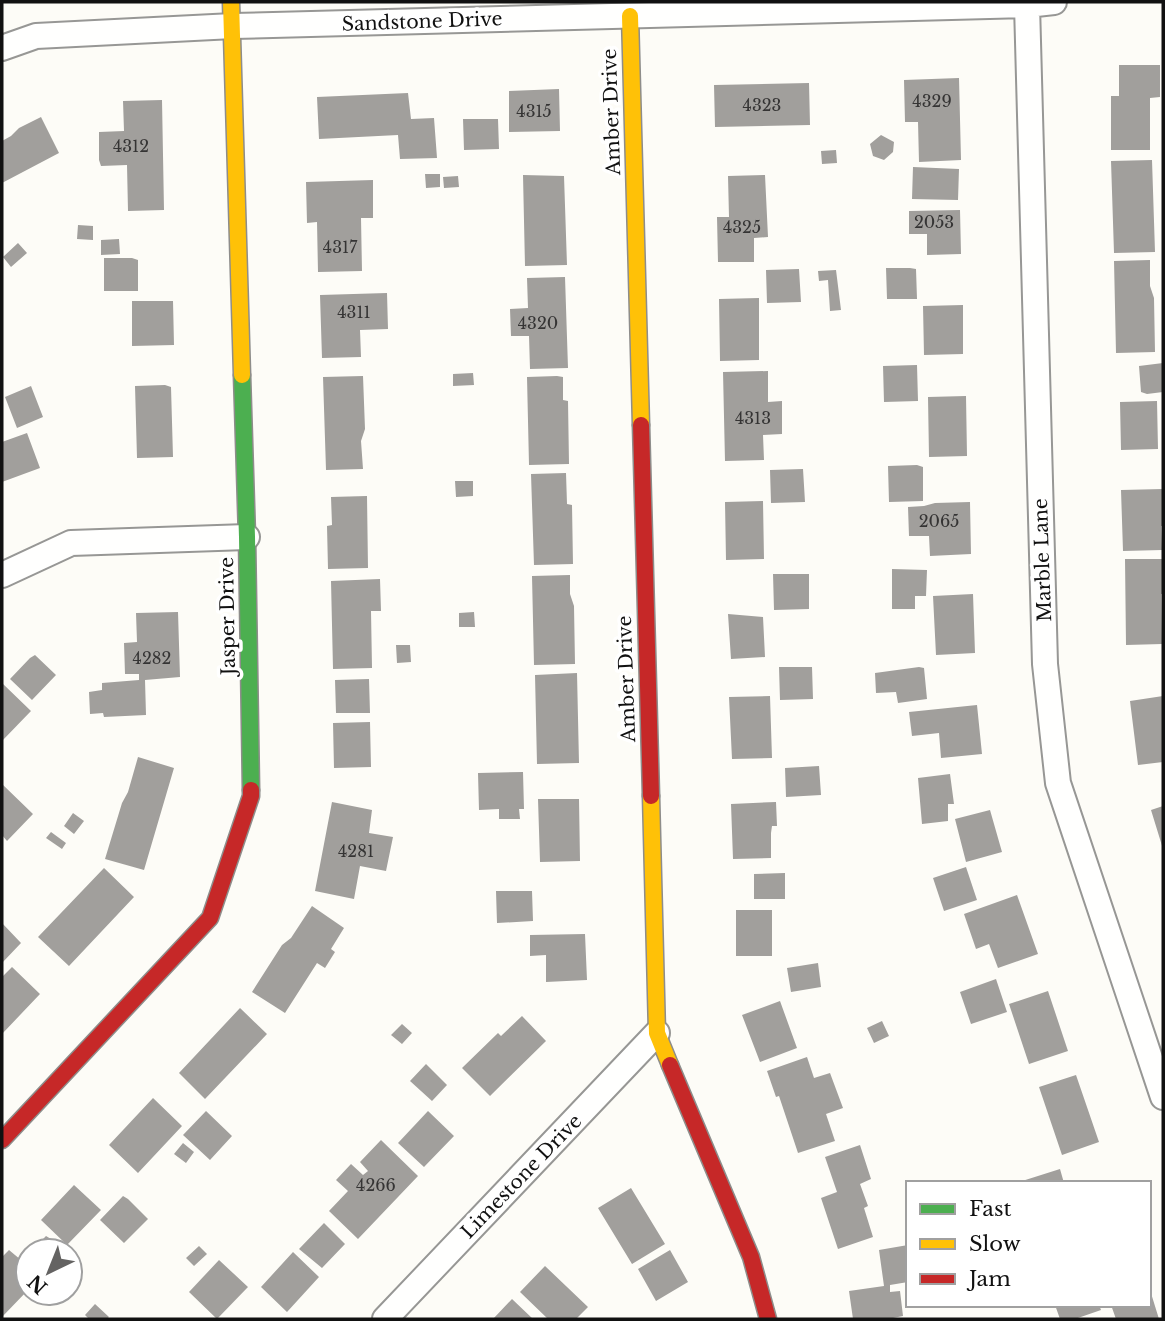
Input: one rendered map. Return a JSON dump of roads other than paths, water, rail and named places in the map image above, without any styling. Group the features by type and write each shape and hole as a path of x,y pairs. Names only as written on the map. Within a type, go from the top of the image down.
{"street":[{"name":"Sandstone Drive","path":"2,48 36,36 232,14 629,16 1027,5 1054,2"},
{"name":"Marble Lane","path":"1027,5 1045,664 1058,783 1163,1097"},
{"name":"Jasper Drive","path":"2,1140 210,918 251,796 247,537 232,14"},
{"name":"Amber Drive","path":"629,16 657,1033 751,1257 768,1319"},
{"path":"2,575 71,543 247,537"},
{"name":"Limestone Drive","path":"385,1319 657,1033"}]}
